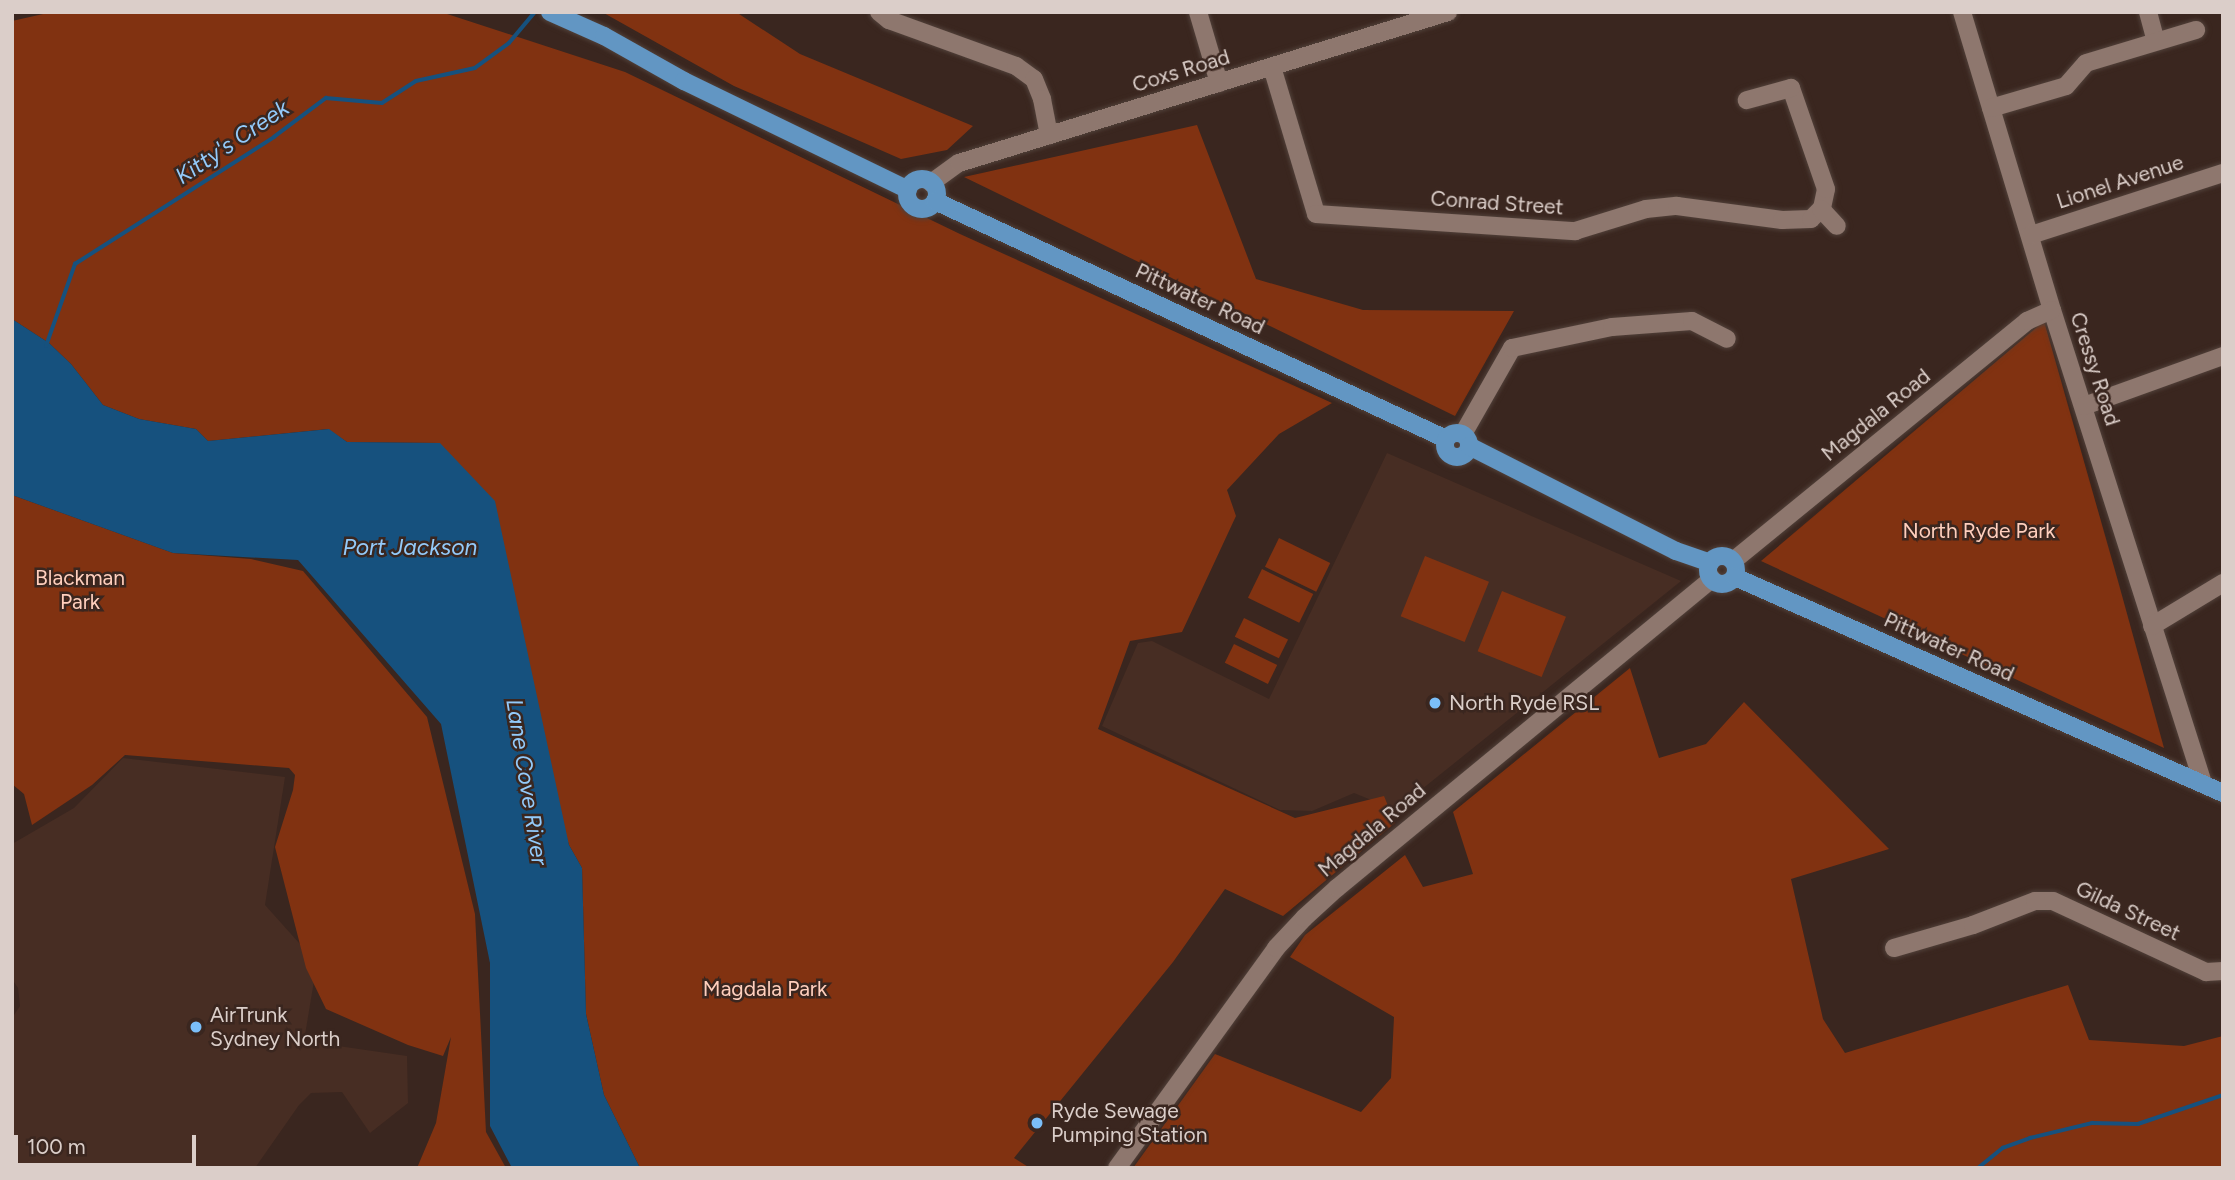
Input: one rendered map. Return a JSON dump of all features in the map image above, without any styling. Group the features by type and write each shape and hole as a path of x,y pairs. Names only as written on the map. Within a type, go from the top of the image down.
{"main road":[{"path":"550,12 604,36 684,81 908,190"},
{"path":"916,181 931,183 936,190 935,201 929,207 918,208 909,201 908,190 916,181"},
{"name":"Pittwater Road","path":"935,201 1459,440 1711,571"},
{"path":"1721,556 1734,569 1724,584 1711,571 1721,556"},
{"name":"Pittwater Road","path":"1734,569 2144,759 2223,804"},
{"name":"Pittwater Road","path":"2144,759 2169,767 2223,793"}],"street":[{"path":"879,12 889,20 1016,66 1034,79 1042,99 1049,135"},
{"path":"1198,12 1219,83"},
{"name":"Coxs Road","path":"931,183 959,163 1448,12"},
{"name":"Cressy Road","path":"1962,12 2186,740 2203,784"},
{"path":"2148,12 2157,41"},
{"path":"1991,108 2066,86 2085,63 2196,30"},
{"name":"Conrad Street","path":"1272,66 1316,214 1575,231 1646,209 1677,206 1782,220 1811,219 1821,209"},
{"path":"1747,100 1791,88 1826,189 1821,209 1837,226"},
{"name":"Lionel Avenue","path":"2031,235 2223,173"},
{"name":"Magdala Road","path":"1734,569 2027,321 2052,310"},
{"path":"1459,440 1511,348 1612,327 1692,321 1727,339"},
{"path":"2084,406 2223,356"},
{"name":"Magdala Road","path":"1116,1168 1276,948 1304,918 1711,571"},
{"path":"2152,626 2223,583"},
{"path":"2169,767 2176,766 2186,756 2186,740"},
{"name":"Gilda Street","path":"1894,948 1973,925 2035,901 2053,901 2206,972 2223,971"}],"shaded area":[{"path":"1387,453 1681,581 1396,810 1354,793 1312,811 1280,810 1102,726 1138,643 1152,641 1269,699"},
{"path":"123,758 285,777 265,905 317,963 304,1041 407,1056 408,1103 370,1133 342,1092 311,1093 299,1105 255,1168 12,1168 12,1018 20,1006 18,988 12,979 12,844 74,808"}],"green space":[{"name":"Magdala Park","path":"52,12 441,12 625,72 960,234 1332,403 1279,434 1227,490 1236,516 1182,632 1130,641 1098,729 1295,818 1384,796 1395,823 1283,916 1225,889 1173,962 1014,1158 1030,1168 640,1168 604,1095 586,1014 582,868 569,845 450,456 439,443 347,442 328,429 208,441 196,429 139,419 103,405 71,364 49,343 12,319 12,21"},
{"path":"602,12 736,12 800,54 973,126 947,150 901,159 734,86"},
{"path":"1197,125 1256,279 1363,310 1514,311 1455,416 964,177"},
{"name":"North Ryde Park","path":"2044,321 2118,581 2164,748 1761,561"},
{"name":"Blackman Park","path":"12,495 173,553 251,559 303,571 427,717 475,914 486,1132 506,1168 417,1168 436,1123 451,1037 443,1056 408,1045 326,1009 306,968 275,847 293,790 295,775 289,768 125,755 92,785 32,825 24,794 12,784"},
{"path":"1279,538 1330,563 1316,592 1265,567"},
{"path":"1425,556 1489,582 1465,642 1401,616"},
{"path":"1262,569 1313,594 1299,623 1248,598"},
{"path":"1502,591 1566,617 1542,677 1478,651"},
{"path":"1244,618 1288,639 1279,658 1235,637"},
{"path":"1234,644 1277,665 1268,684 1225,663"},
{"path":"1630,668 1659,758 1706,744 1744,702 1889,849 1791,879 1823,1019 1845,1053 2068,985 2089,1040 2184,1046 2223,1036 2223,1166 1133,1168 1215,1054 1361,1112 1391,1078 1394,1017 1290,957 1305,935 1405,855 1423,887 1473,874 1453,812"}],"water":[{"name":"Port Jackson","path":"12,319 49,343 71,364 103,405 139,419 196,429 208,441 329,429 347,442 440,443 495,501 569,845 582,868 586,1014 604,1095 640,1168 512,1168 490,1126 490,963 441,724 298,560 173,553 12,495"}],"waterway":[{"name":"Kitty's Creek","path":"46,346 75,264 274,137 326,98 382,103 416,81 475,68 509,43 535,12"},
{"path":"1978,1168 2003,1148 2030,1138 2092,1123 2138,1124 2223,1095"}],"place":[{"name":"North Ryde RSL","path":"1435,703"},
{"name":"AirTrunk Sydney North","path":"196,1027"},
{"name":"Ryde Sewage Pumping Station","path":"1037,1123"}],"water label":[{"name":"Lane Cove River","path":"527,782"}]}
